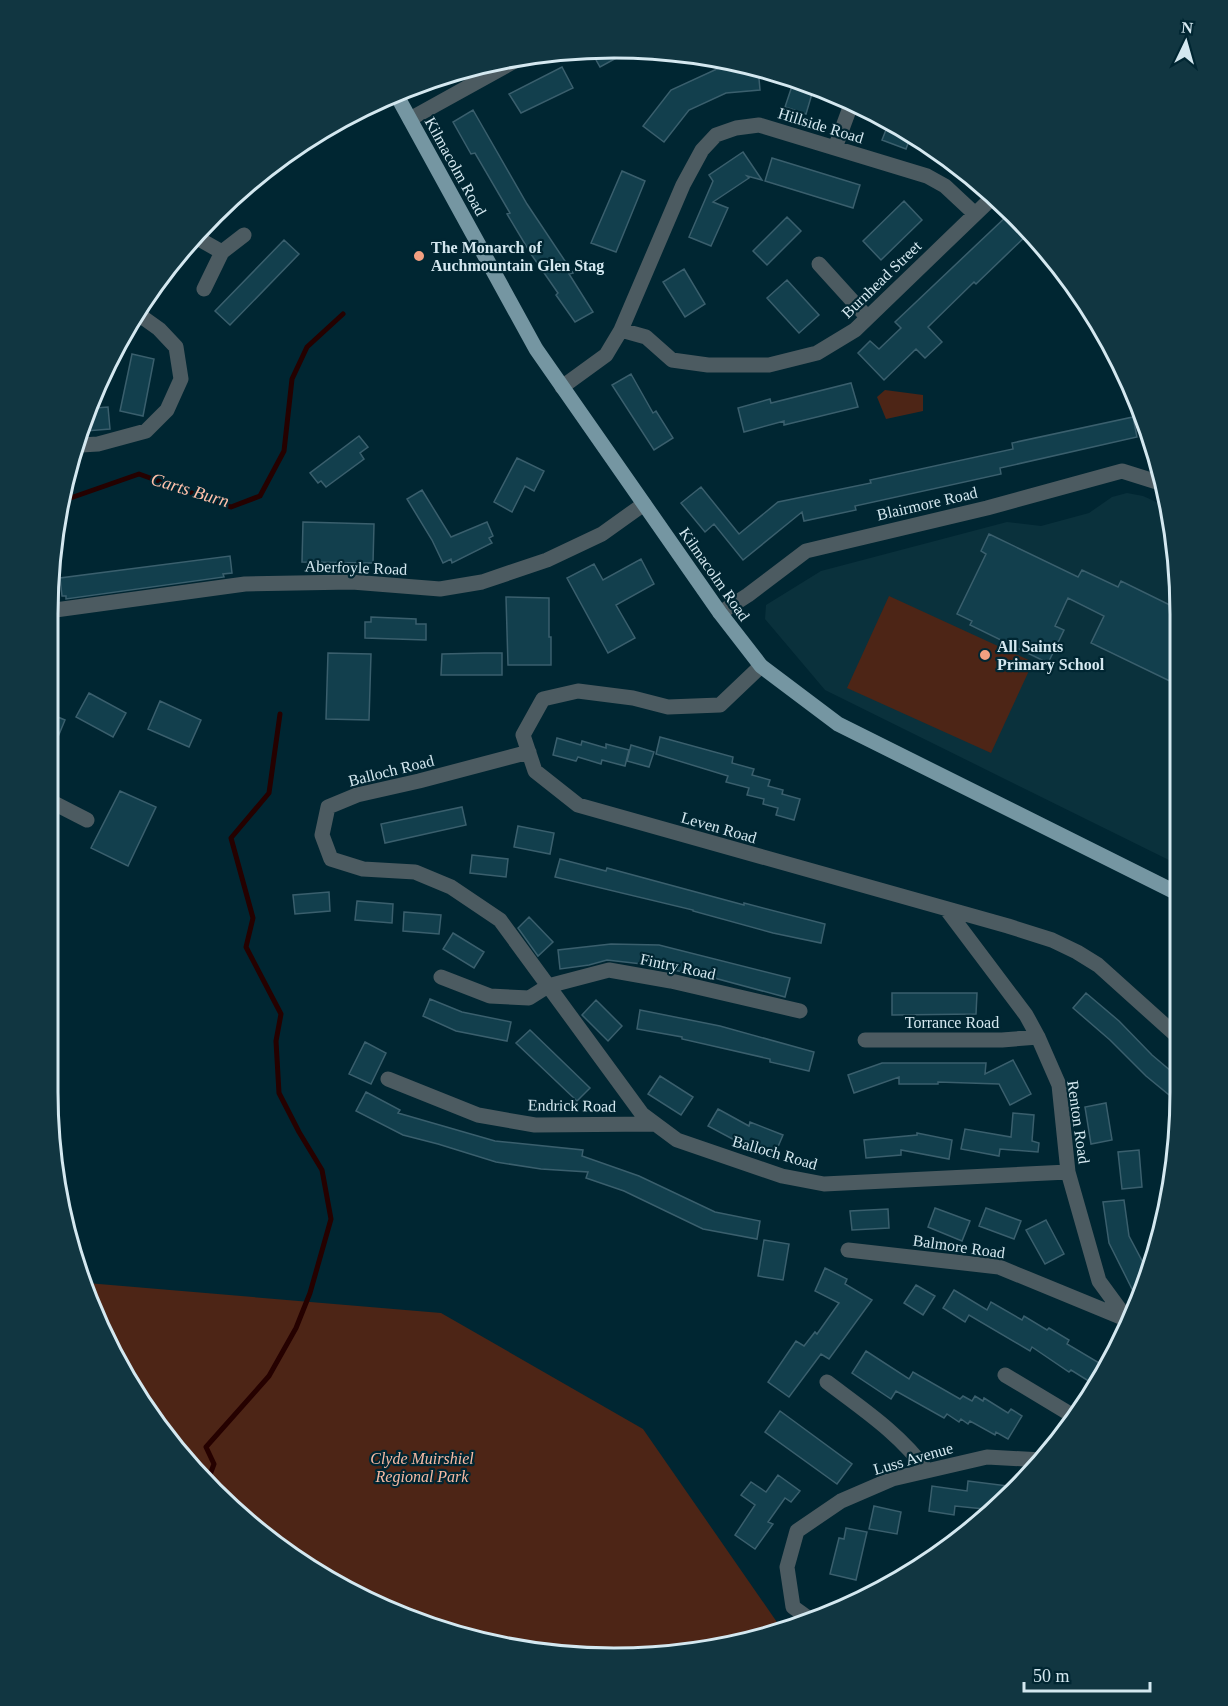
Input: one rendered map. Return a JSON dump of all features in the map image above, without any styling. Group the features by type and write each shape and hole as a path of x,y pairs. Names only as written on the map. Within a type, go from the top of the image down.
{"main road":[{"name":"Kilmacolm Road","path":"400,101 536,349 720,612 761,666 838,724 1170,890"}],"street":[{"path":"410,119 497,71"},
{"path":"835,148 849,111"},
{"name":"Hillside Road","path":"621,330 683,184 702,150 716,135 736,128 759,125 927,176 945,186 975,214"},
{"name":"Burnhead Street","path":"621,330 646,337 672,360 708,365 769,365 817,353 855,330 987,203"},
{"path":"204,289 222,252 244,235"},
{"path":"203,241 222,252"},
{"path":"819,264 867,317"},
{"path":"85,445 98,444 146,431 167,410 181,379 176,347 144,318"},
{"path":"562,387 606,355 621,330"},
{"name":"Blairmore Road","path":"720,612 806,550 987,508 1122,471 1153,481"},
{"name":"Aberfoyle Road","path":"58,610 245,585 352,582 441,589 482,582 547,560 602,534 644,504"},
{"name":"Leven Road","path":"761,666 720,705 668,707 633,698 578,691 543,699 523,735 535,771 578,806 1052,940 1098,965 1170,1030"},
{"name":"Balloch Road","path":"529,752 357,795 328,807 322,835 332,859 363,869 415,872 451,887 500,920 642,1114 677,1140 782,1176 824,1184 1068,1172"},
{"path":"58,805 87,820"},
{"name":"Renton Road","path":"947,910 1026,1015 1038,1036 1059,1085 1068,1172 1099,1281 1123,1313"},
{"name":"Fintry Road","path":"548,986 609,970 671,981 800,1011"},
{"path":"441,977 490,996 529,998 548,986"},
{"name":"Torrance Road","path":"865,1040 1002,1040 1038,1036"},
{"name":"Endrick Road","path":"388,1079 478,1116 535,1125 655,1124"},
{"name":"Balmore Road","path":"848,1250 999,1267 1121,1318"},
{"path":"1005,1375 1068,1413"},
{"path":"827,1382 911,1449 927,1471"},
{"name":"Luss Avenue","path":"803,1614 793,1607 787,1567 796,1531 841,1501 892,1479 987,1457 1031,1459"}],"shaded area":[{"name":"All Saints Primary School","path":"1127,493 1143,496 1158,503 1165,541 1170,614 1170,861 825,690 765,619 766,605 821,571 1007,522 1041,526 1089,513 1112,497"}],"green space":[{"path":"885,390 923,395 923,411 886,419 877,397"},
{"path":"889,596 1033,662 991,753 847,688"},
{"name":"Clyde Muirshiel Regional Park","path":"93,1283 441,1313 643,1429 777,1623 687,1643 614,1648 541,1643 470,1629 401,1605 336,1573 305,1554 248,1510 196,1458 152,1401 116,1338"}],"building":[{"path":"616,58 600,67 596,59"},
{"path":"562,67 573,88 521,113 509,94"},
{"path":"718,68 759,77 760,90 726,93 689,110 664,142 643,126 671,90"},
{"path":"791,88 812,95 806,114 785,107"},
{"path":"473,110 527,204 573,273 569,274 593,312 575,322 507,214 510,213 475,153 471,154 453,122"},
{"path":"886,130 908,143 906,149 882,140"},
{"path":"743,152 762,180 747,176 749,178 713,202 728,208 711,246 689,237 713,181 709,175"},
{"path":"772,158 860,185 853,208 765,181"},
{"path":"622,171 645,181 616,252 591,243"},
{"path":"904,201 922,220 881,260 863,241"},
{"path":"787,217 801,231 767,265 753,251"},
{"path":"1004,218 1023,239 928,327 942,342 925,358 916,349 884,380 858,353 870,341 879,349 901,328 895,322"},
{"path":"284,240 299,254 230,325 215,311"},
{"path":"684,269 705,304 685,317 663,282"},
{"path":"787,280 819,315 799,333 767,298"},
{"path":"132,354 154,359 143,416 120,411"},
{"path":"631,374 653,413 656,411 673,438 654,450 612,385"},
{"path":"851,383 858,407 784,425 784,421 744,432 738,408 770,399 771,403"},
{"path":"108,407 110,429 90,431 98,408"},
{"path":"1133,417 1137,437 1000,468 1001,474 855,506 856,510 804,521 802,512 743,560 714,524 705,532 681,503 701,487 739,534 778,502 871,483 870,480 1013,449 1012,443"},
{"path":"359,436 368,447 360,453 364,459 326,487 321,481 318,483 310,473"},
{"path":"517,458 544,471 534,491 525,486 512,512 494,502"},
{"path":"422,490 451,537 487,522 493,536 489,538 492,543 452,563 451,559 443,563 407,499"},
{"path":"303,522 374,524 373,563 302,562"},
{"path":"989,534 1078,577 1082,570 1118,587 1121,581 1169,605 1170,681 1091,643 1104,616 1068,598 1055,626 1064,630 1048,663 970,625 972,621 957,614 986,554 981,551"},
{"path":"230,556 232,573 223,574 224,577 66,599 66,596 62,596 60,578"},
{"path":"641,559 654,584 616,605 635,638 608,653 567,578 594,564 603,580"},
{"path":"506,597 549,598 551,665 508,665"},
{"path":"371,617 416,619 416,624 426,624 426,640 365,638 365,622 371,622"},
{"path":"328,653 371,654 369,720 326,719"},
{"path":"502,653 502,675 441,675 442,654"},
{"path":"89,693 126,713 113,737 76,717"},
{"path":"160,701 201,720 189,747 148,729"},
{"path":"58,717 65,720 58,737"},
{"path":"660,737 733,757 732,763 754,769 752,775 770,780 768,786 783,790 782,794 800,799 794,820 776,815 778,808 763,804 764,799 747,795 749,788 726,782 728,776 656,754"},
{"path":"557,738 581,745 582,741 606,748 606,744 629,750 625,766 602,760 601,764 578,757 576,761 553,755"},
{"path":"631,745 654,752 649,767 627,761"},
{"path":"120,791 156,807 128,866 91,848"},
{"path":"462,807 466,825 385,843 381,824"},
{"path":"518,826 554,833 550,854 514,847"},
{"path":"472,855 508,859 506,877 470,873"},
{"path":"560,859 606,871 607,868 825,924 821,943 773,933 693,910 555,877"},
{"path":"329,892 330,911 295,914 293,895"},
{"path":"357,901 393,904 392,923 355,920"},
{"path":"404,912 441,915 439,934 403,931"},
{"path":"529,917 553,942 538,956 518,928"},
{"path":"453,933 484,952 474,968 443,949"},
{"path":"611,944 659,945 790,978 785,997 692,972 692,974 651,965 607,960 560,969 558,950"},
{"path":"892,993 977,993 976,1014 892,1015"},
{"path":"1086,993 1119,1021 1170,1070 1170,1095 1146,1076 1110,1040 1073,1008"},
{"path":"430,999 462,1012 511,1022 507,1041 456,1031 423,1016"},
{"path":"596,1000 622,1026 608,1041 582,1015"},
{"path":"640,1010 720,1026 814,1052 809,1071 770,1062 770,1059 682,1039 682,1037 637,1029"},
{"path":"530,1030 590,1088 577,1101 516,1043"},
{"path":"365,1042 386,1053 371,1084 349,1074"},
{"path":"1013,1060 1031,1094 1010,1105 999,1084 938,1082 938,1084 899,1084 899,1077 854,1093 848,1075 882,1063 986,1063 985,1074"},
{"path":"660,1076 693,1097 681,1115 648,1094"},
{"path":"366,1092 400,1110 398,1113 495,1141 583,1150 582,1156 639,1176 715,1212 760,1221 757,1239 703,1229 624,1191 586,1178 588,1172 541,1169 496,1162 403,1135 356,1111"},
{"path":"1106,1103 1112,1140 1091,1144 1085,1107"},
{"path":"718,1109 749,1126 750,1122 783,1135 774,1156 740,1143 708,1126"},
{"path":"1013,1113 1034,1115 1032,1141 1039,1143 1038,1152 1000,1149 999,1156 961,1149 965,1129 1011,1137"},
{"path":"917,1133 952,1140 949,1159 901,1150 901,1155 866,1158 864,1140 917,1135"},
{"path":"1139,1150 1142,1187 1122,1189 1118,1152"},
{"path":"1124,1200 1129,1236 1143,1262 1132,1289 1109,1243 1103,1202"},
{"path":"935,1208 970,1221 962,1241 928,1227"},
{"path":"986,1208 1021,1221 1014,1239 979,1226"},
{"path":"888,1209 889,1228 852,1230 850,1211"},
{"path":"1046,1220 1064,1254 1045,1264 1026,1230"},
{"path":"764,1240 789,1244 783,1280 758,1276"},
{"path":"825,1268 847,1279 845,1284 872,1300 829,1359 821,1354 789,1397 768,1382 796,1341 804,1346 815,1332 817,1334 839,1303 815,1291"},
{"path":"916,1285 935,1296 923,1315 904,1303"},
{"path":"954,1290 987,1310 991,1302 1022,1320 1024,1316 1047,1330 1049,1328 1069,1340 1067,1344 1099,1363 1088,1381 1071,1370 1069,1372 1032,1347 1030,1351 969,1315 965,1322 943,1308"},
{"path":"866,1351 909,1379 913,1372 960,1399 963,1396 972,1401 975,1396 983,1401 984,1398 1008,1413 1011,1409 1022,1416 1008,1439 996,1432 995,1435 970,1421 968,1424 961,1419 959,1422 947,1414 944,1418 896,1391 891,1399 852,1373"},
{"path":"780,1411 852,1464 837,1484 765,1432"},
{"path":"778,1475 800,1491 791,1502 785,1498 768,1522 773,1524 755,1549 735,1535 755,1505 741,1495 751,1482 766,1492"},
{"path":"968,1481 1006,1486 981,1509 955,1506 954,1515 929,1511 932,1486 967,1491"},
{"path":"874,1506 901,1512 897,1534 869,1529"},
{"path":"846,1528 867,1532 856,1580 830,1574 839,1538 844,1539"}],"waterway":[{"name":"Carts Burn","path":"71,498 139,474 231,507 260,496 284,451 292,379 307,347 343,314"},
{"path":"210,1474 214,1464 206,1447 269,1376 296,1328 310,1293 331,1219 322,1170 279,1093 276,1041 281,1014 246,947 253,918 231,838 269,793 280,714"}],"place":[{"name":"The Monarch of Auchmountain Glen Stag","path":"419,256"},
{"name":"All Saints Primary School","path":"985,655"}]}
